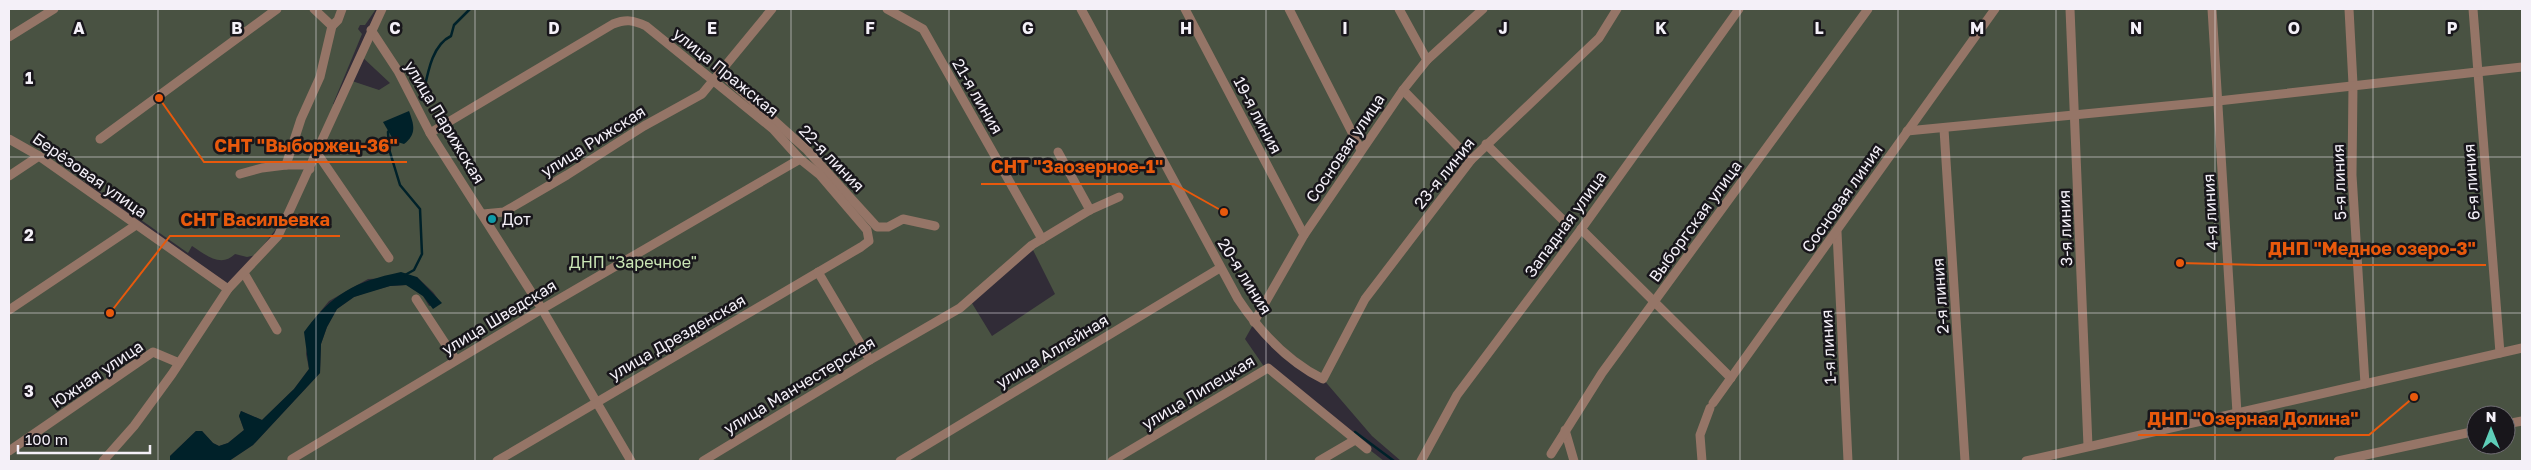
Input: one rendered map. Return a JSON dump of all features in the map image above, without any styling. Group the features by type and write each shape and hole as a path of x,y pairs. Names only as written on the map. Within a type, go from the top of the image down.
{"street":[{"path":"9,37 54,9"},
{"path":"100,139 277,9"},
{"path":"314,9 332,26"},
{"path":"286,165 301,119 320,77 332,26 338,20 342,9"},
{"path":"103,461 134,426 228,289 278,236 382,9"},
{"name":"улица Рижская","path":"483,214 504,212 568,175 644,126 702,94 772,9"},
{"name":"21-я линия","path":"887,9 923,29 1042,239"},
{"name":"20-я линия","path":"1081,9 1220,268 1254,322 1293,361 1323,379"},
{"name":"19-я линия","path":"1185,9 1304,235"},
{"path":"1289,9 1362,150"},
{"path":"1399,9 1427,60"},
{"name":"Сосновая улица","path":"1254,322 1304,235 1403,90 1427,60 1483,9"},
{"name":"23-я линия","path":"1323,379 1365,298 1472,160 1486,144 1599,38 1617,9"},
{"name":"Западная улица","path":"1421,461 1457,395 1581,229 1739,9"},
{"name":"Выборгская улица","path":"1551,454 1602,373 1868,9"},
{"name":"Сосновая линия","path":"1702,461 1700,435 1711,405 1837,232 1995,9"},
{"name":"3-я линия","path":"2070,9 2076,115 2088,446"},
{"name":"4-я линия","path":"2212,9 2237,413"},
{"name":"5-я линия","path":"2349,9 2353,84 2352,176 2365,384"},
{"name":"6-я линия","path":"2473,9 2500,353"},
{"name":"улица Пражская","path":"430,133 623,20 636,21 646,26 773,129 800,159 818,173 830,186 867,230 869,238"},
{"name":"улица Парижская","path":"371,30 398,71 430,133 542,309 631,461"},
{"path":"1907,132 2218,100 2478,70 2522,67"},
{"name":"22-я линия","path":"719,71 807,150 877,227 888,227 903,220 935,226"},
{"path":"1403,90 1472,160"},
{"name":"2-я линия","path":"1944,129 1965,461"},
{"name":"Берёзовая улица","path":"9,139 39,156 228,289"},
{"path":"1486,144 1566,223"},
{"path":"1058,152 1090,210"},
{"path":"317,153 389,258"},
{"path":"9,176 39,156"},
{"name":"улица Шведская","path":"292,460 542,309 800,159"},
{"path":"240,174 262,168 286,165 306,165 310,169"},
{"name":"улица Манчестерская","path":"703,461 960,308 1032,245 1090,210 1119,197"},
{"path":"9,310 136,225"},
{"path":"1581,229 1731,378"},
{"name":"1-я линия","path":"1837,232 1848,461"},
{"name":"улица Дрезденская","path":"497,461 861,247 869,238"},
{"name":"улица Аллейная","path":"900,461 1220,268"},
{"path":"818,272 870,360"},
{"path":"242,275 277,330"},
{"path":"416,299 456,360"},
{"path":"2026,461 2522,348"},
{"name":"Южная улица","path":"9,451 153,352 179,363"},
{"name":"улица Липецкая","path":"1112,461 1268,368 1367,449"},
{"path":"1565,430 1574,461"},
{"path":"2338,461 2466,433"},
{"path":"1319,461 1355,440"}],"green space":[{"name":"ДНП \"Заречное\"","path":"9,9 376,9 365,25 360,25 358,29 362,34 333,104 337,107 349,80 379,90 390,83 360,55 382,9 2522,9 2522,461 1401,461 1372,436 1323,379 1254,323 1245,339 1265,368 1384,461 229,461 253,445 320,373 321,344 327,327 337,309 354,297 368,292 390,286 407,285 423,296 429,306 441,303 433,292 417,277 368,279 329,301 311,323 306,354 309,369 294,389 262,420 241,411 239,416 244,430 228,443 219,446 213,443 202,431 196,431 170,456 170,461 9,461 9,139 228,286 278,236 279,225 256,255 247,257 235,254 224,260 214,259 192,246 188,253 110,198 9,134","holes":["1031,246 1055,294 992,336 970,300"]}],"water":[{"path":"409,111 413,125 411,137 404,144 394,141 383,122"},
{"path":"401,272 417,277 442,303 433,309 423,296 406,285 390,286 354,297 337,309 327,327 321,344 320,373 253,445 229,461 170,461 170,456 196,431 202,431 213,443 219,446 228,443 244,430 239,416 241,411 262,420 294,389 309,369 304,332 325,308 346,291 357,285"}],"waterway":[{"path":"422,100 428,73 438,47 451,36 454,25 470,9"},
{"path":"390,130 388,132 389,149 400,185 420,209 422,254 414,270 405,275"},
{"path":"1355,432 1394,461"}],"place":[{"name":"СНТ \"Выборжец-36\"","path":"159,98"},
{"name":"СНТ \"Заозерное-1\"","path":"1224,212"},
{"name":"Дот","path":"492,219"},
{"name":"ДНП \"Медное озеро-3\"","path":"2180,263"},
{"name":"СНТ Васильевка","path":"110,313"},
{"name":"ДНП \"Озерная Долина\"","path":"2414,397"}]}
